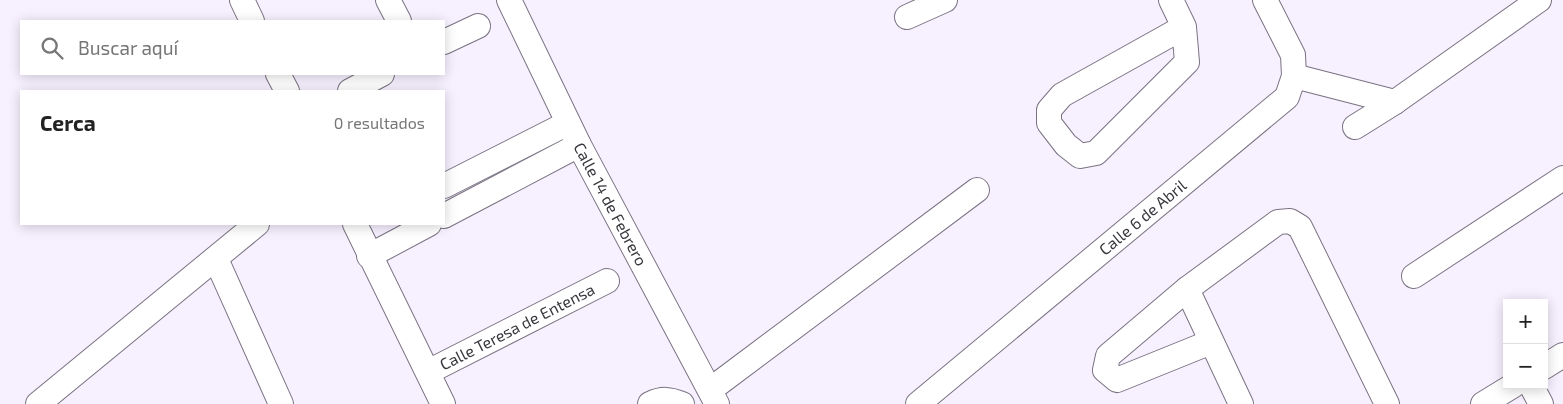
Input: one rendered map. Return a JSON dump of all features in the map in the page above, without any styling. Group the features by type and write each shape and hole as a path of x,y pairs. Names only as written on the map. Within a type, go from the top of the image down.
{"street":[{"path":"242,0 252,20"},
{"path":"388,0 398,20"},
{"name":"Calle 14 de Febrero","path":"509,0 578,145 713,397"},
{"path":"908,17 945,0"},
{"path":"1171,0 1184,26 1187,62 1096,153 1080,156 1066,145 1049,123 1049,110 1062,95 1184,26"},
{"name":"Calle 6 de Abril","path":"918,404 1287,97 1294,76 1293,56 1265,0"},
{"path":"1355,127 1395,102 1539,0"},
{"path":"445,42 478,26"},
{"path":"279,75 286,90"},
{"path":"352,90 380,75"},
{"path":"1294,76 1395,102"},
{"path":"445,185 568,123"},
{"path":"445,215 578,145"},
{"path":"1414,276 1563,178"},
{"path":"713,397 977,190"},
{"path":"1211,342 1117,380 1105,370 1108,356 1187,289 1278,222 1290,221 1300,227 1387,404"},
{"path":"38,404 256,225"},
{"path":"369,256 427,225"},
{"path":"361,226 369,256 443,404"},
{"path":"216,259 281,404"},
{"name":"Calle Teresa de Entensa","path":"428,372 607,281"},
{"path":"1187,289 1241,404"},
{"path":"1548,364 1563,355"},
{"path":"1483,404 1507,389"},
{"path":"1533,389 1541,404"}]}
